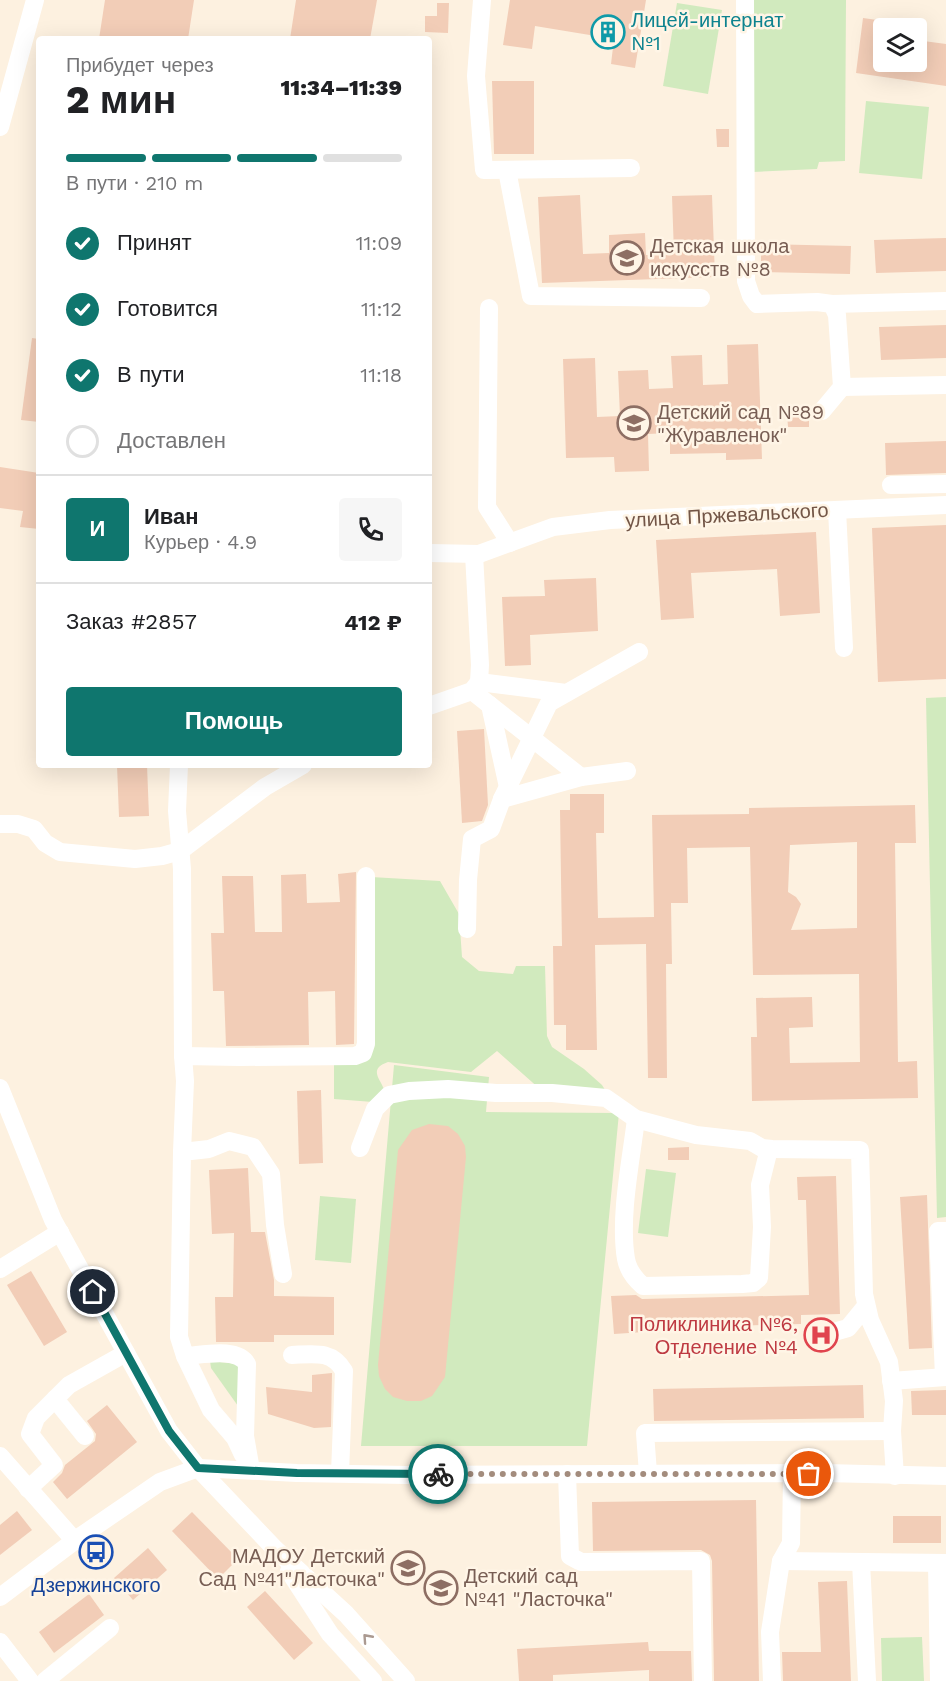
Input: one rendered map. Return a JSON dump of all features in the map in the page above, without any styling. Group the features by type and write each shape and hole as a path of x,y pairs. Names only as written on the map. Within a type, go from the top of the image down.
{"street":[{"path":"0,127 35,0"},
{"path":"482,0 476,76 484,170 631,168"},
{"path":"745,0 746,281 751,296 757,304 946,301"},
{"path":"507,170 531,296 701,298"},
{"path":"822,411 842,387 837,315 832,304"},
{"path":"489,308 487,507 510,543"},
{"path":"842,387 946,385"},
{"path":"891,485 946,484"},
{"name":"улица Пржевальского","path":"432,553 479,554 553,527 610,520 946,505"},
{"path":"837,510 844,648"},
{"path":"474,554 480,665 476,686 490,705 581,777"},
{"path":"467,929 472,839 491,829 505,793 549,703 639,652"},
{"path":"432,705 476,686 566,693"},
{"path":"490,705 505,793"},
{"path":"179,768 177,811 180,851 185,1081 179,1337 185,1356 211,1410 235,1438 251,1470"},
{"path":"0,824 18,824 34,829 45,843 60,852 135,860 162,856 180,851 265,787 298,768"},
{"path":"505,793 581,777 627,771"},
{"path":"183,1056 240,1058 355,1056 363,1053 366,1044 366,876"},
{"path":"0,1088 60,1232 169,1431 198,1468 275,1549 346,1614 406,1681"},
{"path":"360,1148 375,1109 389,1095 409,1091 448,1089 496,1093 552,1093 606,1098 636,1119 696,1135 750,1141 769,1149 860,1150 864,1294 870,1320 889,1362 894,1401 892,1431 894,1476"},
{"path":"636,1119 624,1224 626,1262 635,1279 643,1286 742,1284 759,1278 762,1227 760,1185 769,1149"},
{"path":"182,1152 209,1149 229,1141 253,1147 271,1174 275,1225 283,1274"},
{"path":"891,1381 945,1377 938,1231 946,1231"},
{"path":"0,1269 60,1232"},
{"path":"834,1332 848,1328 867,1306"},
{"path":"28,1489 54,1465 30,1434 36,1418 69,1385 126,1353"},
{"path":"185,1356 234,1354 243,1357 247,1364 245,1436 251,1470"},
{"path":"292,1355 322,1354 338,1360 344,1371 340,1473"},
{"path":"55,1399 85,1436"},
{"path":"648,1473 645,1433 892,1431"},
{"path":"0,1456 8,1479 28,1489 75,1541"},
{"path":"0,1597 160,1482 198,1468 340,1473 946,1476"},
{"path":"567,1474 570,1556 581,1562 701,1561 703,1681"},
{"path":"772,1681 770,1632 781,1561 791,1543 792,1474"},
{"path":"275,1549 330,1634 373,1681"},
{"path":"781,1561 942,1563 939,1681"},
{"path":"861,1562 867,1681"},
{"path":"45,1681 110,1628"},
{"path":"0,1642 30,1681"}],"green space":[{"path":"749,0 846,0 845,161 819,162 817,169 753,172"},
{"path":"677,3 722,10 708,94 663,86"},
{"path":"866,101 929,107 922,179 859,173"},
{"path":"946,697 946,1217 937,1218 926,698"},
{"path":"371,877 440,881 459,914 462,957 479,971 513,974 516,966 545,966 547,1036 552,1047 584,1069 602,1085 607,1093 541,1090 497,1051 471,1072 388,1062 377,1070 384,1089 373,1102 334,1099 334,1061 362,1059"},
{"path":"394,1065 489,1077 486,1112 619,1113 587,1446 361,1446"},
{"path":"646,1169 676,1173 668,1237 638,1233"},
{"path":"320,1196 356,1199 351,1263 315,1260"},
{"path":"210,1361 239,1364 238,1406 211,1368"},
{"path":"922,1637 924,1681 882,1681 881,1638"}],"building":[{"path":"105,0 194,0 188,36 99,36"},
{"path":"296,0 377,0 371,36 290,36"},
{"name":"Лицей-интернат №1","path":"510,0 646,0 635,68 611,64 614,39 535,26 532,49 503,45"},
{"path":"437,3 449,3 448,33 425,32 425,16 437,16"},
{"path":"863,18 873,19 873,72 927,72 927,41 946,44 946,86 856,73"},
{"path":"492,81 534,81 534,154 494,154"},
{"path":"716,129 729,129 729,147 717,147"},
{"path":"580,195 583,254 609,253 609,235 645,233 646,255 674,254 672,196 712,195 715,277 542,283 538,197"},
{"path":"946,238 946,271 876,273 874,240"},
{"path":"761,244 851,246 850,274 761,272"},
{"path":"946,325 946,358 881,360 879,327"},
{"path":"32,338 36,339 36,422 21,420"},
{"path":"758,344 762,459 726,460 726,453 670,454 670,433 648,434 649,471 615,472 614,457 566,458 563,359 595,358 597,417 620,416 618,371 648,370 649,389 673,388 671,356 702,355 703,385 728,384 727,345"},
{"path":"787,413 809,413 809,427 788,427"},
{"path":"946,441 946,473 886,475 885,443"},
{"path":"0,467 36,473 36,529 20,527 23,511 0,508"},
{"path":"946,525 946,679 878,682 872,528"},
{"path":"816,532 820,613 780,616 777,569 691,573 694,618 661,620 656,540"},
{"path":"596,578 598,631 530,635 531,665 505,666 502,597 545,596 544,580"},
{"path":"484,729 488,805 482,821 462,823 457,731"},
{"path":"117,768 147,768 149,816 119,817"},
{"path":"570,794 604,794 604,833 596,833 598,918 654,917 652,815 749,814 749,808 915,805 916,843 895,843 898,1062 917,1061 918,1098 752,1101 751,1037 757,1037 756,998 812,997 813,1027 789,1028 790,1063 860,1062 859,974 753,975 750,847 687,848 688,903 671,903 672,964 666,964 667,1078 648,1078 646,944 595,945 597,1050 566,1050 566,1025 554,1025 553,946 562,946 560,810 570,810","holes":["857,842 857,928 791,930 801,904 788,892 790,845"]},
{"path":"356,872 354,1044 336,1045 335,991 308,992 309,1045 226,1046 224,991 213,991 211,933 224,933 222,876 253,876 255,932 282,932 281,875 306,874 307,903 340,902 338,874"},
{"path":"321,1090 323,1163 299,1164 297,1091"},
{"path":"429,1124 448,1126 458,1134 465,1146 466,1157 445,1377 432,1396 421,1401 407,1401 393,1397 385,1389 379,1376 378,1365 398,1150 412,1130"},
{"path":"689,1147 689,1160 668,1160 668,1148"},
{"path":"248,1168 251,1232 265,1232 274,1280 274,1296 334,1297 334,1335 274,1335 274,1342 216,1342 215,1297 233,1297 234,1233 212,1234 209,1170"},
{"path":"836,1176 840,1314 801,1315 801,1324 643,1328 644,1332 614,1334 611,1296 636,1295 642,1299 809,1295 806,1200 798,1200 797,1177"},
{"path":"927,1195 932,1348 909,1349 900,1197"},
{"path":"31,1271 67,1332 44,1346 7,1285"},
{"path":"332,1373 331,1427 314,1428 268,1414 266,1387 312,1392 312,1375"},
{"path":"863,1385 864,1418 654,1421 653,1389"},
{"path":"946,1390 946,1415 912,1415 911,1391"},
{"path":"107,1405 137,1442 67,1499 53,1482 62,1473 65,1465 95,1441 96,1434 87,1421"},
{"path":"756,1500 759,1681 714,1681 712,1561 710,1555 701,1550 593,1551 592,1502"},
{"path":"17,1511 32,1530 0,1555 0,1525"},
{"path":"192,1512 238,1559 218,1579 172,1531"},
{"path":"893,1516 941,1516 941,1543 893,1543"},
{"path":"148,1548 167,1570 133,1600 114,1578"},
{"path":"847,1581 851,1681 783,1681 782,1652 821,1652 818,1582"},
{"path":"265,1591 313,1643 294,1660 247,1607"},
{"path":"89,1594 104,1615 54,1653 39,1632"},
{"path":"648,1642 649,1651 691,1651 692,1681 649,1681 649,1670 553,1675 553,1681 519,1681 517,1649"}],"way so far":[{"path":"438,1474 809,1474"}],"place":[{"name":"Лицей-интернат №1","path":"608,32"},
{"name":"Детская школа искусств №8","path":"627,258"},
{"name":"Детский сад №89 \"Журавленок\"","path":"634,423"},
{"name":"Поликлиника №6, Отделение №4","path":"821,1335"},
{"name":"Дзержинского","path":"96,1552"},
{"name":"МАДОУ Детский Сад №41\"Ласточка\"","path":"408,1568"},
{"name":"Детский сад №41 \"Ласточка\"","path":"441,1588"}],"route":[{"path":"93,1292 169,1431 198,1468 297,1473 438,1474"}]}
